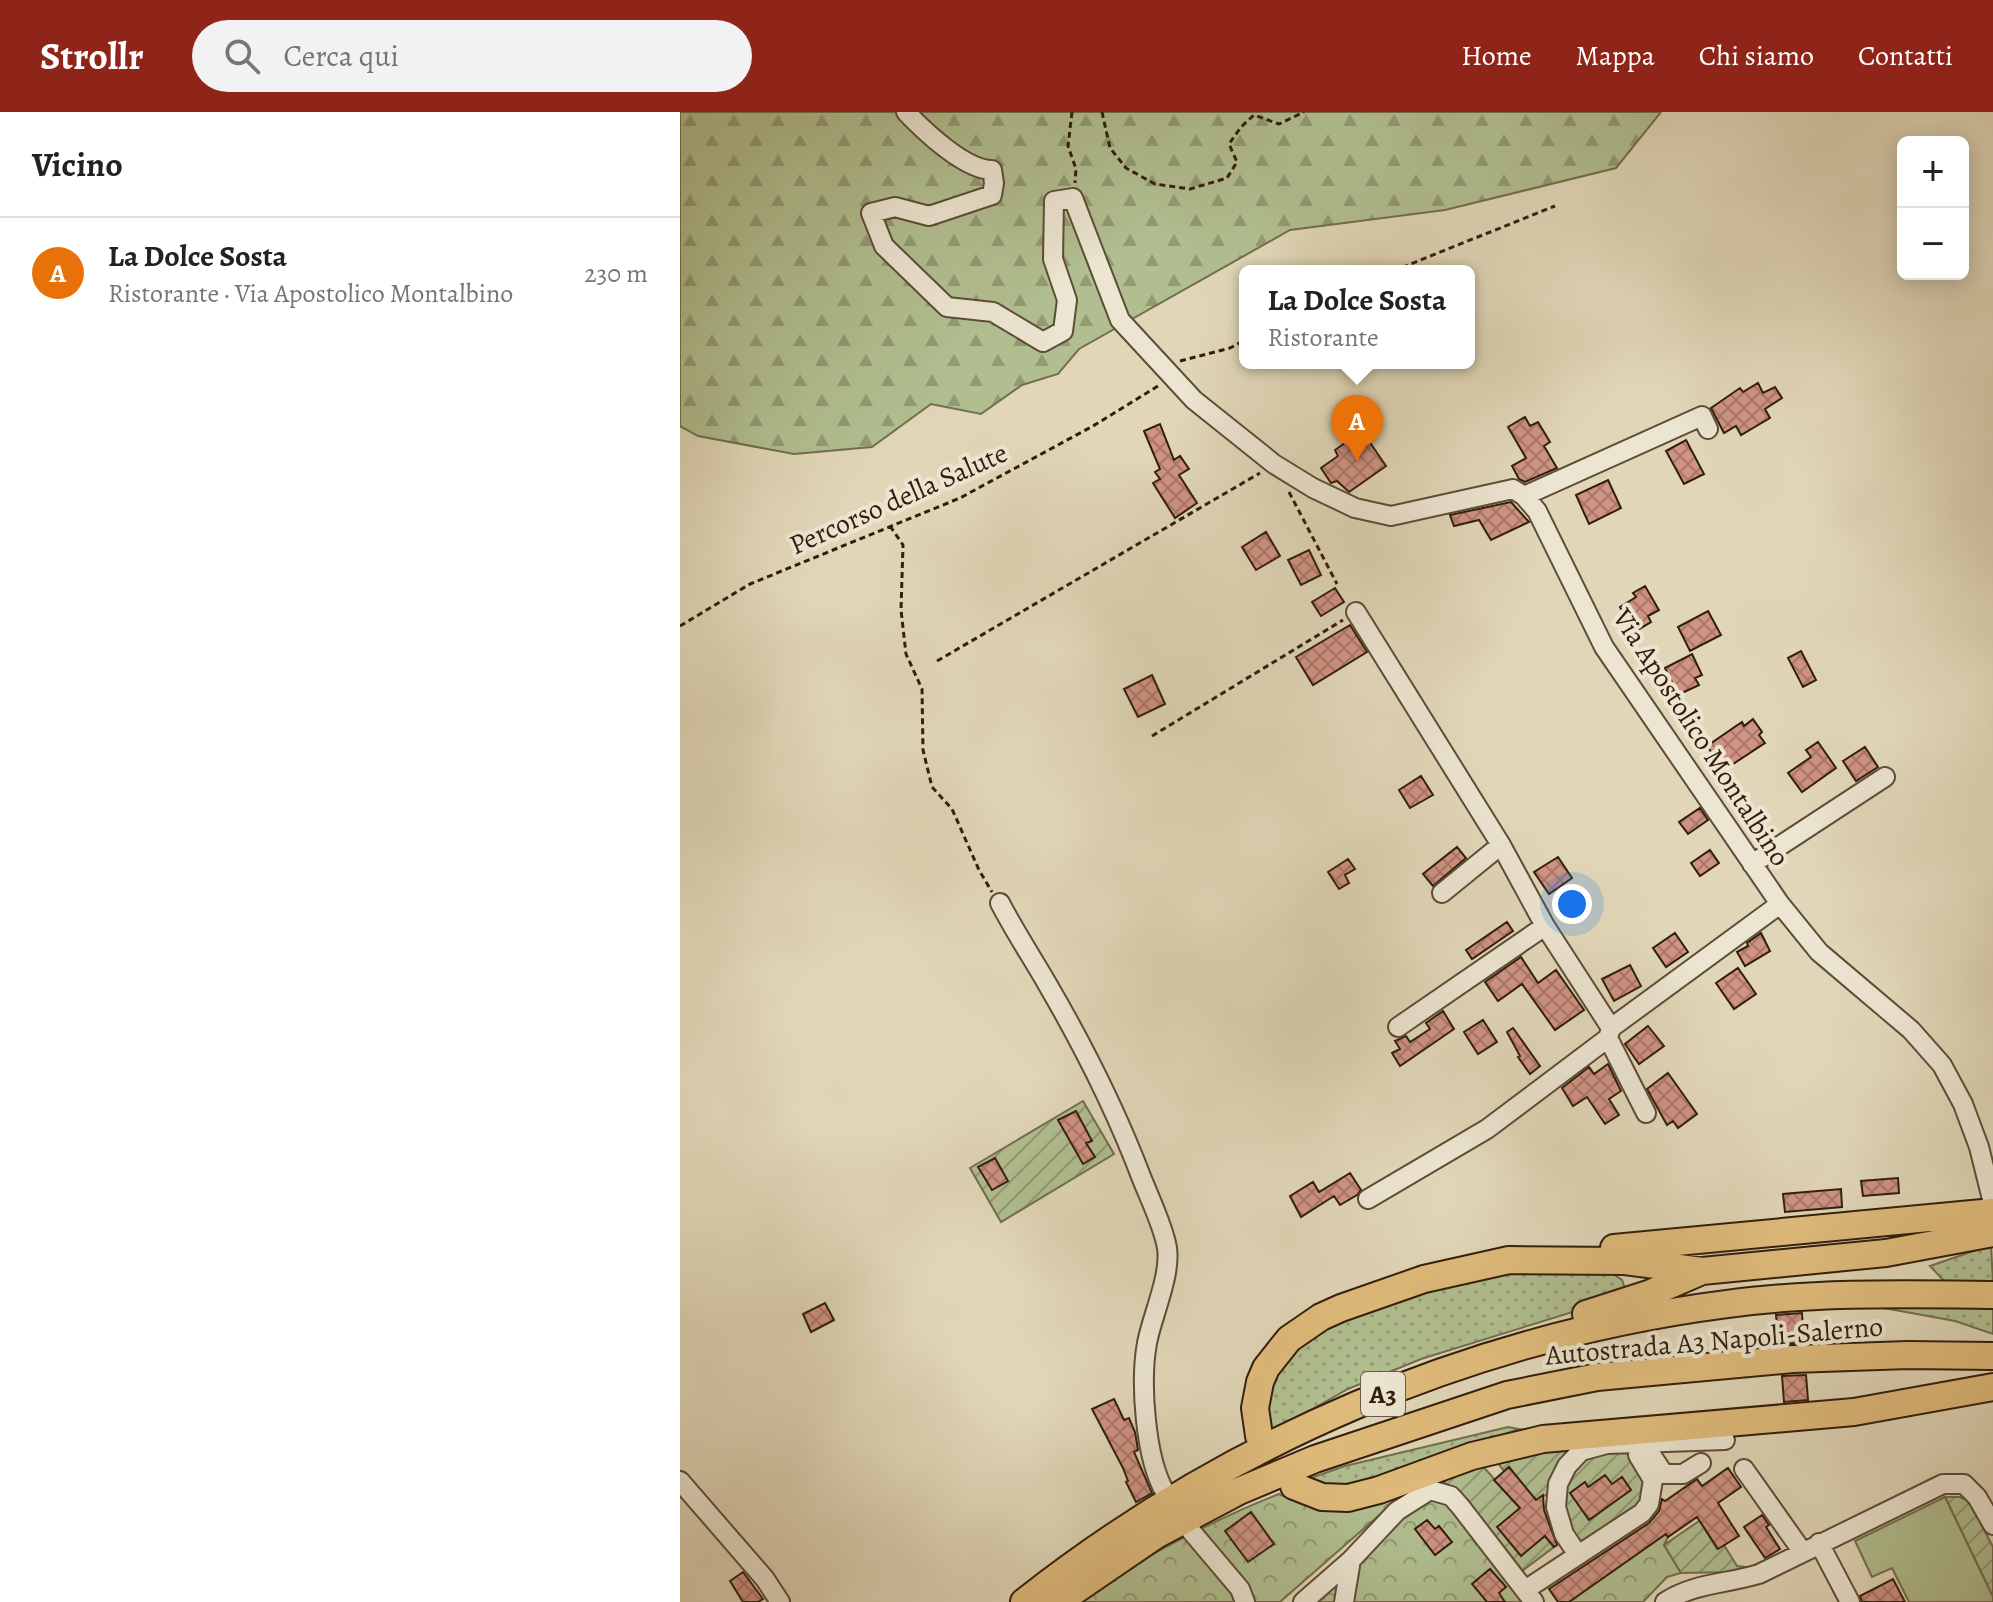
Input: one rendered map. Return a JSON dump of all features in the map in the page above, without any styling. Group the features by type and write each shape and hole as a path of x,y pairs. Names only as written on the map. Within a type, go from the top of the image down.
{"highway":[{"name":"A3","path":"1259,1436 1255,1408 1260,1382 1276,1354 1305,1327 1341,1308 1390,1289 1509,1260 1993,1212"},
{"name":"A3","path":"1509,1260 1625,1261 1702,1271 1886,1253 1993,1233"},
{"name":"A3","path":"1332,1415 1378,1387 1431,1363 1639,1297 1702,1271"},
{"name":"Autostrada A3 Napoli-Salerno","path":"1024,1602 1090,1553 1213,1476 1332,1415 1394,1389 1498,1353 1595,1327 1729,1303 1831,1295 1993,1295"},
{"name":"Autostrada A3 Napoli-Salerno","path":"1058,1602 1118,1558 1239,1491 1315,1459 1507,1395 1597,1377 1793,1359 1993,1356"},
{"path":"1294,1486 1322,1497 1348,1498 1472,1456 1543,1439 1854,1412 1993,1387"}],"street":[{"path":"906,112 948,149 980,170 992,170 992,195 979,201 929,216 895,207 871,213 884,246 947,307 993,312 1043,342 1063,331 1067,300 1053,259 1054,201 1073,198 1120,320 1166,372 1194,400 1274,464 1313,488 1355,508 1391,516 1513,489 1524,496 1702,416 1708,429"},
{"name":"Via Apostolico Montalbino","path":"1524,496 1537,511 1604,647 1780,904 1819,952 1911,1030 1942,1065 1963,1104 1979,1147 1993,1203"},
{"path":"1356,612 1501,845 1609,1033 1646,1113"},
{"path":"1752,864 1885,777"},
{"path":"1442,893 1501,845"},
{"path":"1000,903 1112,1104 1167,1249 1161,1295 1147,1344 1145,1403 1150,1453 1157,1478 1165,1492"},
{"path":"1368,1199 1487,1129 1780,904"},
{"path":"1398,1027 1545,926"},
{"path":"1578,1555 1564,1534 1556,1507 1558,1486 1567,1466 1581,1451 1594,1446 1641,1449 1725,1440"},
{"path":"1641,1449 1664,1474 1683,1474 1701,1463"},
{"path":"1303,1602 1351,1560 1397,1511 1430,1490 1451,1496 1529,1596 1578,1555 1642,1513 1649,1504 1653,1480 1641,1449"},
{"path":"1744,1469 1810,1547 1850,1602"},
{"path":"680,1481 765,1579 780,1602"},
{"path":"1665,1602 1683,1590 1759,1574 1943,1484 1964,1484 1977,1497 1993,1525"},
{"path":"1191,1531 1240,1589 1245,1602"},
{"path":"1344,1602 1351,1560"}],"path":[{"path":"1072,112 1068,146 1076,169 1073,198"},
{"path":"1102,112 1110,148 1126,168 1155,184 1190,189 1227,178 1237,162 1229,144 1254,115 1279,124 1304,112"},
{"path":"1408,265 1555,206"},
{"name":"Percorso della Salute","path":"680,626 750,584 960,498 1093,426 1166,372 1239,343"},
{"path":"937,661 1274,464"},
{"path":"1288,491 1337,584"},
{"path":"890,526 903,545 901,610 906,654 922,689 923,750 932,787 952,809 979,870 1000,903"},
{"path":"1152,736 1356,612"}],"green space":[{"path":"680,112 1661,112 1616,168 1445,210 1290,230 1079,349 1058,374 1022,385 981,414 931,404 872,447 794,454 698,436 680,426"},
{"path":"1083,1101 1114,1154 1001,1222 970,1168"},
{"path":"1991,1245 1993,1283 1945,1282 1930,1266"},
{"path":"1503,1273 1613,1274 1622,1280 1625,1289 1608,1301 1421,1359 1348,1389 1274,1431 1267,1431 1270,1383 1289,1355 1312,1336 1342,1320 1411,1295"},
{"path":"1993,1304 1993,1334 1955,1321 1873,1306"},
{"path":"1508,1427 1519,1429 1378,1480 1334,1487 1308,1479 1345,1466"},
{"path":"1577,1443 1554,1490 1532,1503 1509,1467 1504,1471 1494,1458"},
{"path":"1627,1447 1644,1469 1646,1502 1579,1551 1567,1532 1562,1485 1581,1455"},
{"path":"1481,1464 1554,1547 1522,1571 1456,1491 1439,1478"},
{"path":"1279,1494 1313,1507 1340,1511 1367,1507 1401,1496 1280,1602 1072,1602 1173,1543"},
{"path":"1945,1497 1960,1497 1969,1501 1993,1547 1993,1597"},
{"path":"1945,1497 1993,1602 1909,1602 1892,1568 1872,1577 1855,1541"},
{"path":"1431,1499 1446,1504 1454,1511 1524,1602 1315,1602 1402,1517"},
{"path":"1702,1519 1717,1549 1724,1545 1737,1566 1755,1568 1732,1572 1681,1573 1664,1545"},
{"path":"1659,1524 1668,1537 1664,1545 1681,1573 1667,1577 1643,1602 1569,1602"}],"building":[{"path":"1758,383 1763,393 1775,387 1782,398 1765,409 1770,418 1741,435 1736,426 1724,433 1711,408 1740,388 1743,392"},
{"path":"1525,417 1530,426 1538,422 1550,442 1544,446 1557,468 1525,482 1519,479 1512,466 1526,458 1508,427"},
{"path":"1160,424 1174,460 1180,456 1189,469 1179,475 1197,503 1175,518 1153,483 1160,479 1155,472 1160,469 1144,431"},
{"path":"1362,431 1386,466 1349,492 1337,481 1331,483 1321,468 1338,456 1335,450"},
{"path":"1686,440 1704,474 1684,484 1666,451"},
{"path":"1608,480 1621,508 1589,524 1576,495"},
{"path":"1511,502 1529,522 1491,540 1479,520 1454,526 1450,515"},
{"path":"1266,532 1280,556 1256,570 1242,547"},
{"path":"1309,550 1321,575 1301,585 1288,560"},
{"path":"1645,586 1659,610 1648,616 1651,622 1634,632 1620,607 1636,597 1633,593"},
{"path":"1335,588 1344,602 1321,616 1312,602"},
{"path":"1708,611 1721,635 1690,651 1678,627"},
{"path":"1350,625 1367,652 1313,685 1296,657"},
{"path":"1801,651 1816,680 1803,687 1788,658"},
{"path":"1692,654 1702,675 1695,678 1699,685 1678,695 1665,668"},
{"path":"1152,675 1165,704 1138,717 1124,689"},
{"path":"1753,719 1765,743 1724,770 1707,746 1742,722 1744,726"},
{"path":"1818,742 1836,768 1802,792 1788,773 1811,757 1806,750"},
{"path":"1865,747 1878,767 1856,781 1843,761"},
{"path":"1421,776 1433,795 1410,808 1399,790"},
{"path":"1700,808 1708,820 1688,834 1679,822"},
{"path":"1457,847 1466,858 1433,886 1423,874"},
{"path":"1710,850 1719,863 1700,876 1691,863"},
{"path":"1558,857 1572,878 1549,894 1534,872"},
{"path":"1348,859 1355,869 1345,875 1349,883 1339,889 1328,872"},
{"path":"1507,922 1513,931 1472,959 1466,950"},
{"path":"1675,933 1688,952 1666,967 1653,948"},
{"path":"1761,933 1770,951 1745,966 1737,952"},
{"path":"1521,957 1538,983 1556,970 1584,1010 1555,1030 1522,984 1498,1001 1485,982"},
{"path":"1630,965 1641,986 1614,1001 1602,979"},
{"path":"1738,968 1756,994 1734,1009 1716,983"},
{"path":"1443,1011 1454,1029 1400,1066 1392,1053 1400,1049 1395,1041 1406,1036 1410,1042 1430,1029 1426,1023"},
{"path":"1483,1020 1497,1042 1478,1054 1464,1032"},
{"path":"1648,1026 1664,1046 1639,1064 1625,1044"},
{"path":"1513,1028 1540,1066 1530,1074 1507,1032"},
{"path":"1608,1064 1621,1091 1609,1099 1619,1115 1605,1124 1587,1097 1573,1106 1562,1088 1589,1067 1594,1074"},
{"path":"1668,1073 1697,1114 1678,1128 1673,1121 1667,1125 1647,1089"},
{"path":"1076,1111 1092,1141 1086,1143 1095,1157 1083,1164 1058,1120"},
{"path":"995,1158 1008,1181 992,1190 978,1167"},
{"path":"1350,1173 1361,1190 1357,1195 1340,1205 1334,1196 1301,1217 1290,1196 1313,1182 1319,1192"},
{"path":"1898,1178 1899,1193 1863,1196 1861,1181"},
{"path":"1841,1189 1842,1207 1785,1212 1783,1194"},
{"path":"825,1303 834,1320 811,1332 803,1314"},
{"path":"1802,1313 1804,1343 1778,1344 1776,1315"},
{"path":"1806,1375 1808,1400 1784,1402 1782,1376"},
{"path":"1114,1399 1124,1420 1129,1418 1135,1432 1138,1450 1134,1452 1152,1493 1136,1502 1123,1468 1092,1409"},
{"path":"1509,1467 1536,1500 1543,1495 1544,1510 1557,1545 1554,1547 1545,1536 1521,1556 1497,1527 1520,1508 1494,1480"},
{"path":"1728,1468 1741,1487 1718,1503 1739,1536 1718,1549 1697,1517 1668,1537 1666,1534 1569,1602 1558,1602 1549,1589 1649,1523 1659,1511 1662,1499 1665,1501 1697,1479 1702,1486"},
{"path":"1605,1475 1612,1484 1622,1477 1631,1490 1589,1520 1570,1493 1585,1482 1588,1487"},
{"path":"1251,1512 1274,1544 1248,1562 1225,1531"},
{"path":"1762,1515 1780,1549 1765,1558 1744,1527"},
{"path":"1427,1520 1435,1529 1439,1526 1452,1542 1435,1555 1415,1529"},
{"path":"1490,1569 1506,1587 1499,1593 1505,1602 1487,1602 1472,1584"},
{"path":"743,1572 763,1599 743,1602 730,1581"},
{"path":"1893,1579 1905,1602 1862,1602 1860,1596"}],"place":[{"name":"La Dolce Sosta","path":"1357,461"}]}
